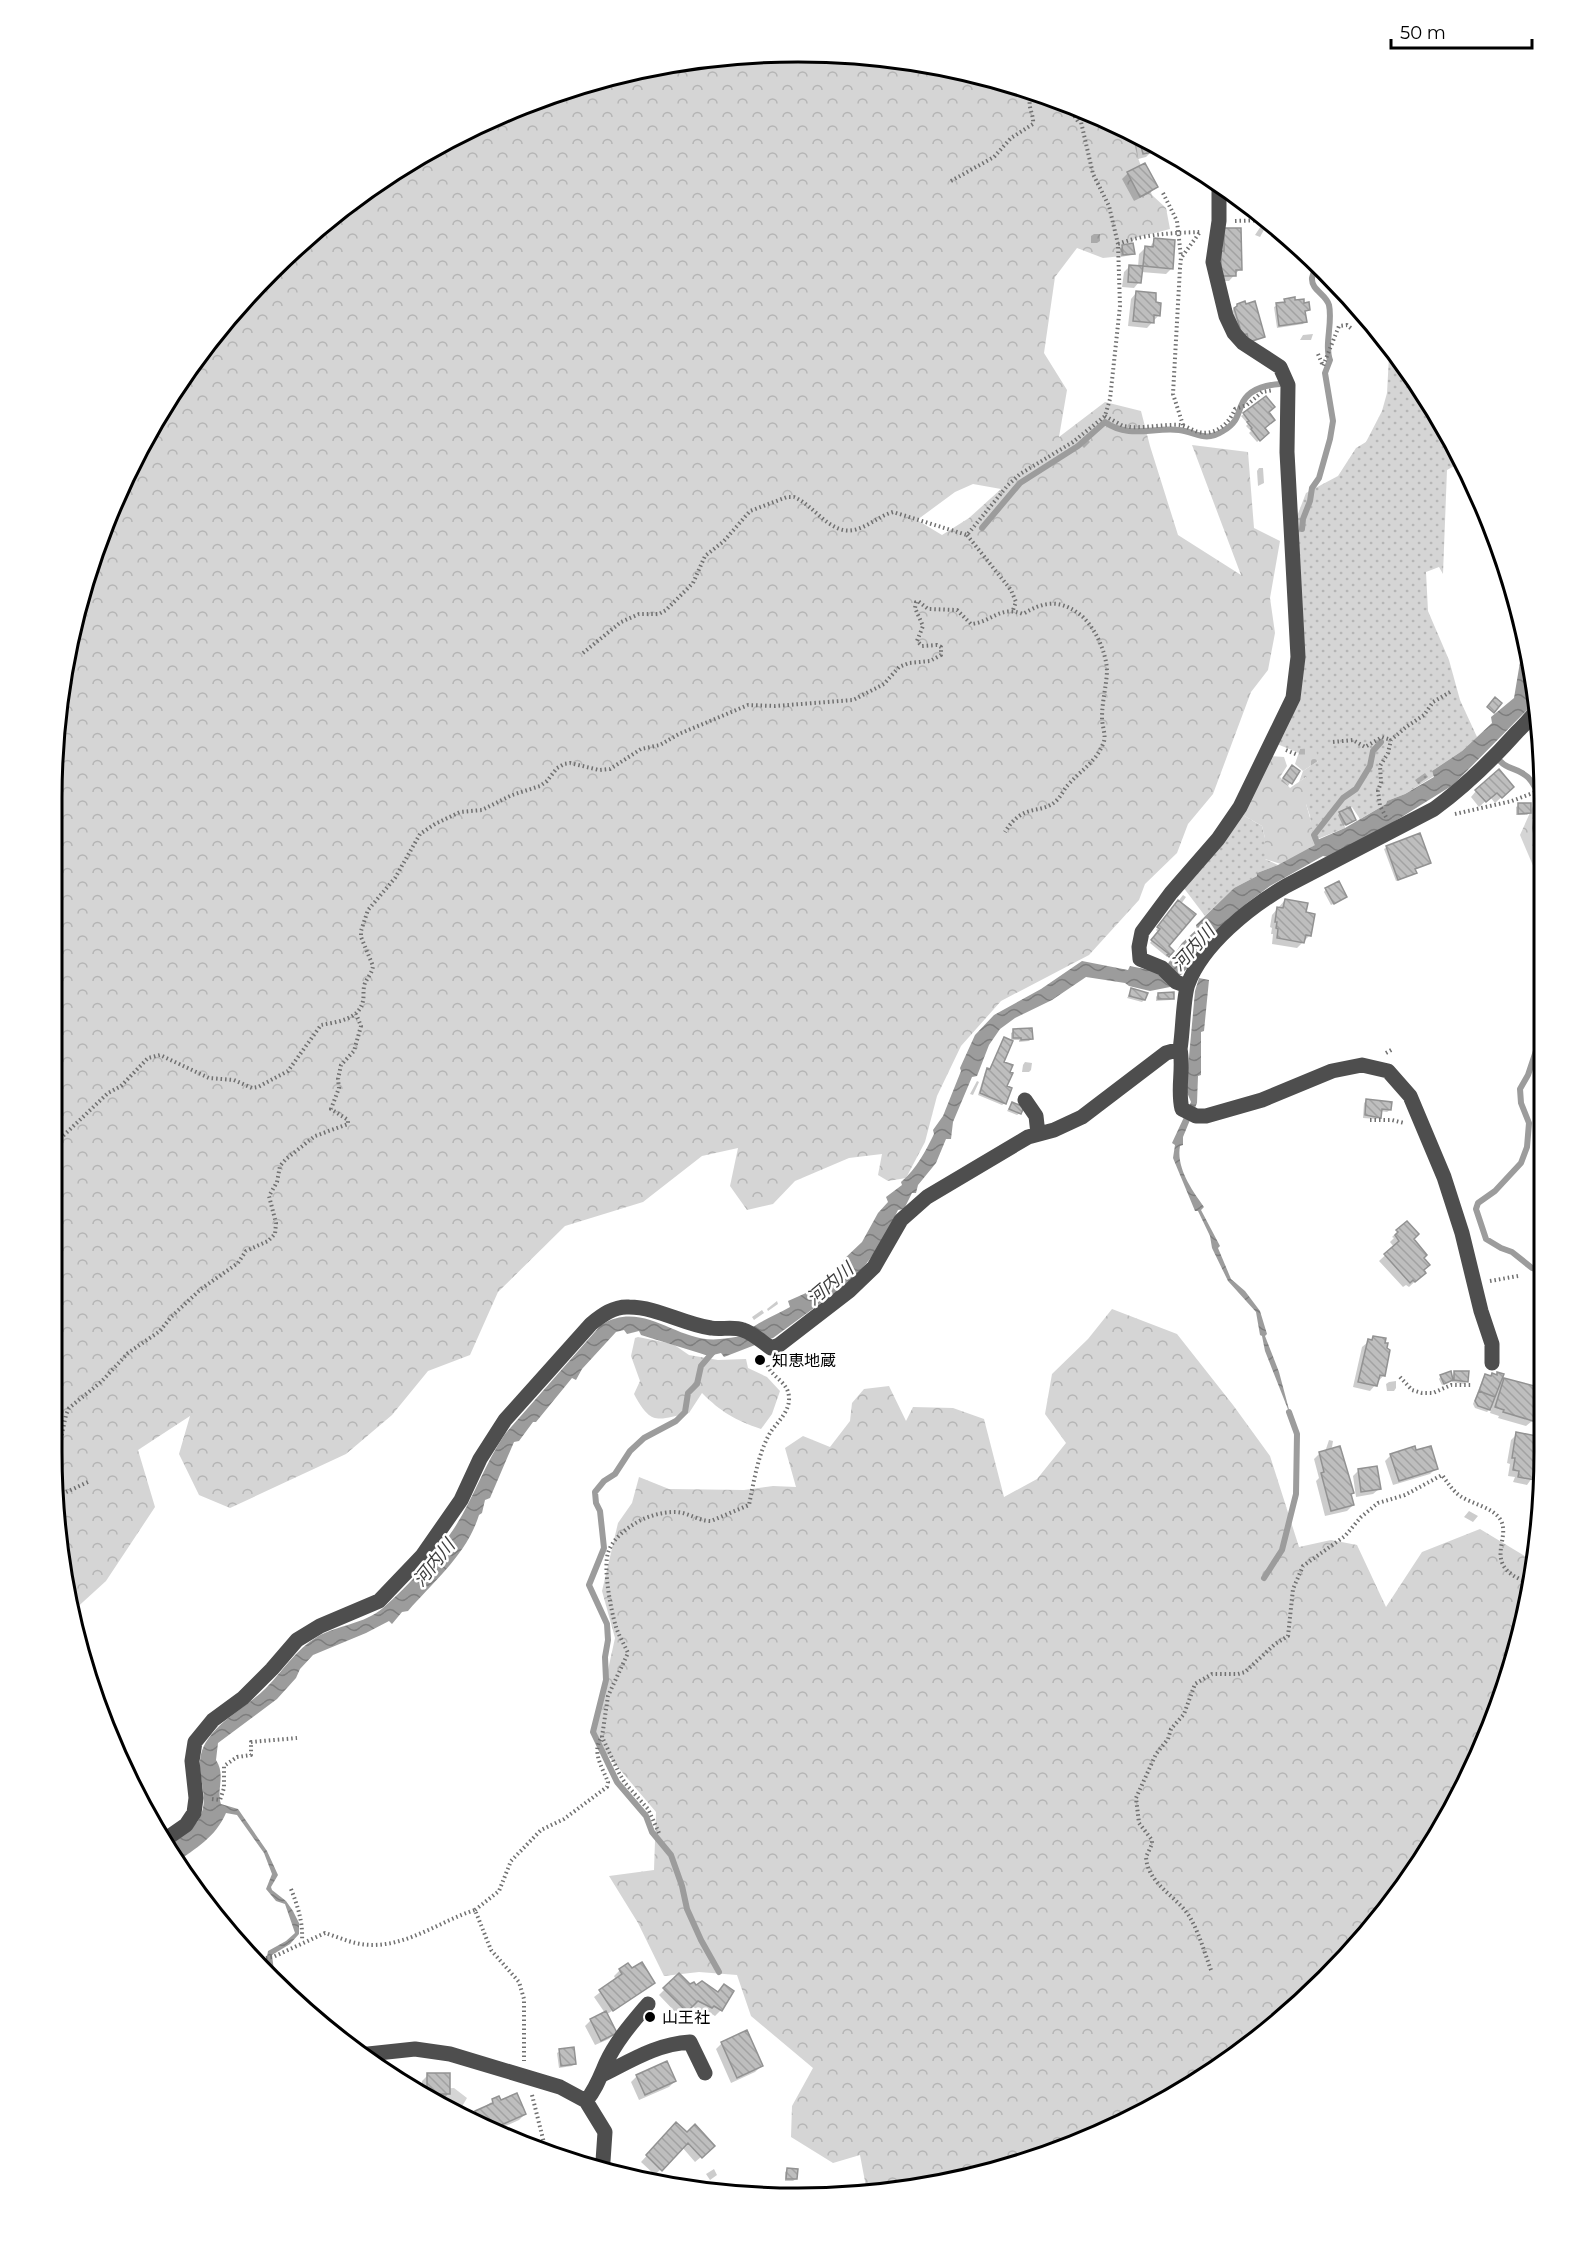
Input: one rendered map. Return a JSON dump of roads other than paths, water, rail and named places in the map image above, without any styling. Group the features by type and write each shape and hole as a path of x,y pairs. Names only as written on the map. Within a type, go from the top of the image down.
{"street":[{"path":"1188,979 1140,959 1139,947 1142,932 1171,893 1218,839 1240,807 1293,698 1298,657 1287,452 1288,388 1280,367 1243,343 1234,333 1226,316 1214,262 1219,195"},
{"path":"1492,1363 1492,1344 1462,1233 1444,1177 1410,1096 1388,1071 1362,1065 1332,1071 1262,1100 1206,1116 1196,1116 1182,1109 1180,1101 1182,1060 1180,1049 1188,979 1206,954 1239,919 1262,900 1434,809 1454,794 1508,743 1529,718"},
{"path":"170,1836 186,1826 194,1813 196,1798 192,1761 195,1742 213,1720 243,1698 297,1640 320,1626 379,1601 415,1563 461,1500 480,1459 505,1420 591,1324 608,1311 627,1306 713,1329 745,1330 768,1346 778,1345 842,1297 874,1268 902,1220 927,1197 1028,1137 1054,1130 1082,1117 1166,1053 1180,1049"},
{"path":"1025,1100 1036,1116 1038,1134"},
{"path":"586,2101 597,2088 606,2064 623,2034 648,2004"},
{"path":"602,2075 671,2043 690,2042 705,2073"},
{"path":"374,2053 415,2049 450,2054 560,2087 586,2101 605,2132 602,2162"}],"water":[{"name":"河内川","path":"1520,661 1528,709 1453,785 1392,823 1329,857 1323,856 1270,886 1247,903 1170,987 1150,991 1125,983 1086,977 1052,1000 1015,1018 1000,1029 989,1045 977,1076 972,1077 953,1122 951,1139 946,1139 936,1163 918,1185 916,1193 912,1193 904,1209 898,1210 880,1246 855,1278 773,1338 724,1357 721,1353 709,1356 641,1335 639,1331 627,1334 624,1330 616,1332 582,1369 576,1380 572,1378 519,1441 514,1442 490,1498 485,1500 482,1513 458,1555 408,1611 402,1612 392,1624 389,1621 313,1655 277,1699 218,1743 216,1760 221,1777 221,1804 238,1809 267,1851 278,1875 271,1887 272,1890 286,1901 299,1923 299,1934 290,1944 272,1955 274,1970 266,1961 268,1951 295,1933 285,1904 276,1901 266,1889 272,1874 264,1853 237,1815 226,1813 211,1836 183,1857 174,1842 190,1830 200,1817 204,1797 200,1767 204,1746 217,1728 266,1688 309,1642 325,1633 368,1618 383,1608 412,1581 453,1530 505,1434 601,1325 617,1318 632,1316 704,1339 720,1339 742,1335 790,1307 788,1301 815,1289 844,1265 843,1260 862,1242 878,1213 888,1202 886,1197 902,1185 901,1182 920,1160 934,1134 933,1130 943,1116 961,1071 960,1068 975,1035 994,1015 1041,989 1082,961 1128,970 1130,966 1159,972 1167,965 1182,943 1197,929 1196,925 1234,888 1257,876 1257,873 1278,865 1315,845 1315,841 1345,828 1386,804 1387,801 1405,794 1434,777 1432,771 1462,751 1492,723 1491,717 1514,698"},
{"path":"1199,978 1209,980 1204,1031 1201,1032 1201,1075 1198,1076 1197,1103 1183,1137 1183,1145 1180,1146 1180,1162 1186,1178 1204,1207 1201,1210 1220,1246 1218,1248 1231,1279 1245,1291 1260,1311 1267,1334 1265,1336 1279,1372 1291,1417 1265,1351 1256,1312 1228,1281 1212,1248 1210,1236 1198,1211 1195,1211 1173,1158 1175,1145 1172,1143 1191,1102 1186,1090 1195,991"}],"waterway":[{"path":"1302,529 1312,488 1319,478 1333,421 1325,373 1330,360 1328,354 1330,312 1327,301 1312,282 1313,273"},
{"path":"982,528 1020,483 1078,446 1105,422 1123,430 1169,429 1211,436 1223,431 1233,423 1244,401 1252,392 1280,384"},
{"path":"1318,845 1314,835 1343,798 1356,789 1370,766 1373,751 1381,742"},
{"path":"1500,761 1505,766 1519,771 1533,785"},
{"path":"1534,1057 1520,1089 1521,1103 1529,1123 1527,1147 1521,1163 1495,1191 1478,1203 1476,1209 1486,1239 1512,1252 1534,1269"},
{"path":"713,1352 701,1366 697,1384 688,1393 685,1412 676,1421 644,1438 630,1451 615,1474 604,1481 595,1492 596,1503 600,1511 604,1548 589,1585 607,1624 608,1640 605,1657 606,1680 593,1732 617,1782 646,1816 652,1832 671,1855 687,1909 719,1972"},
{"path":"1264,1578 1282,1550 1296,1494 1297,1434 1289,1412"}],"place":[{"name":"知恵地蔵","path":"760,1360"},
{"name":"山王社","path":"650,2017"}]}
